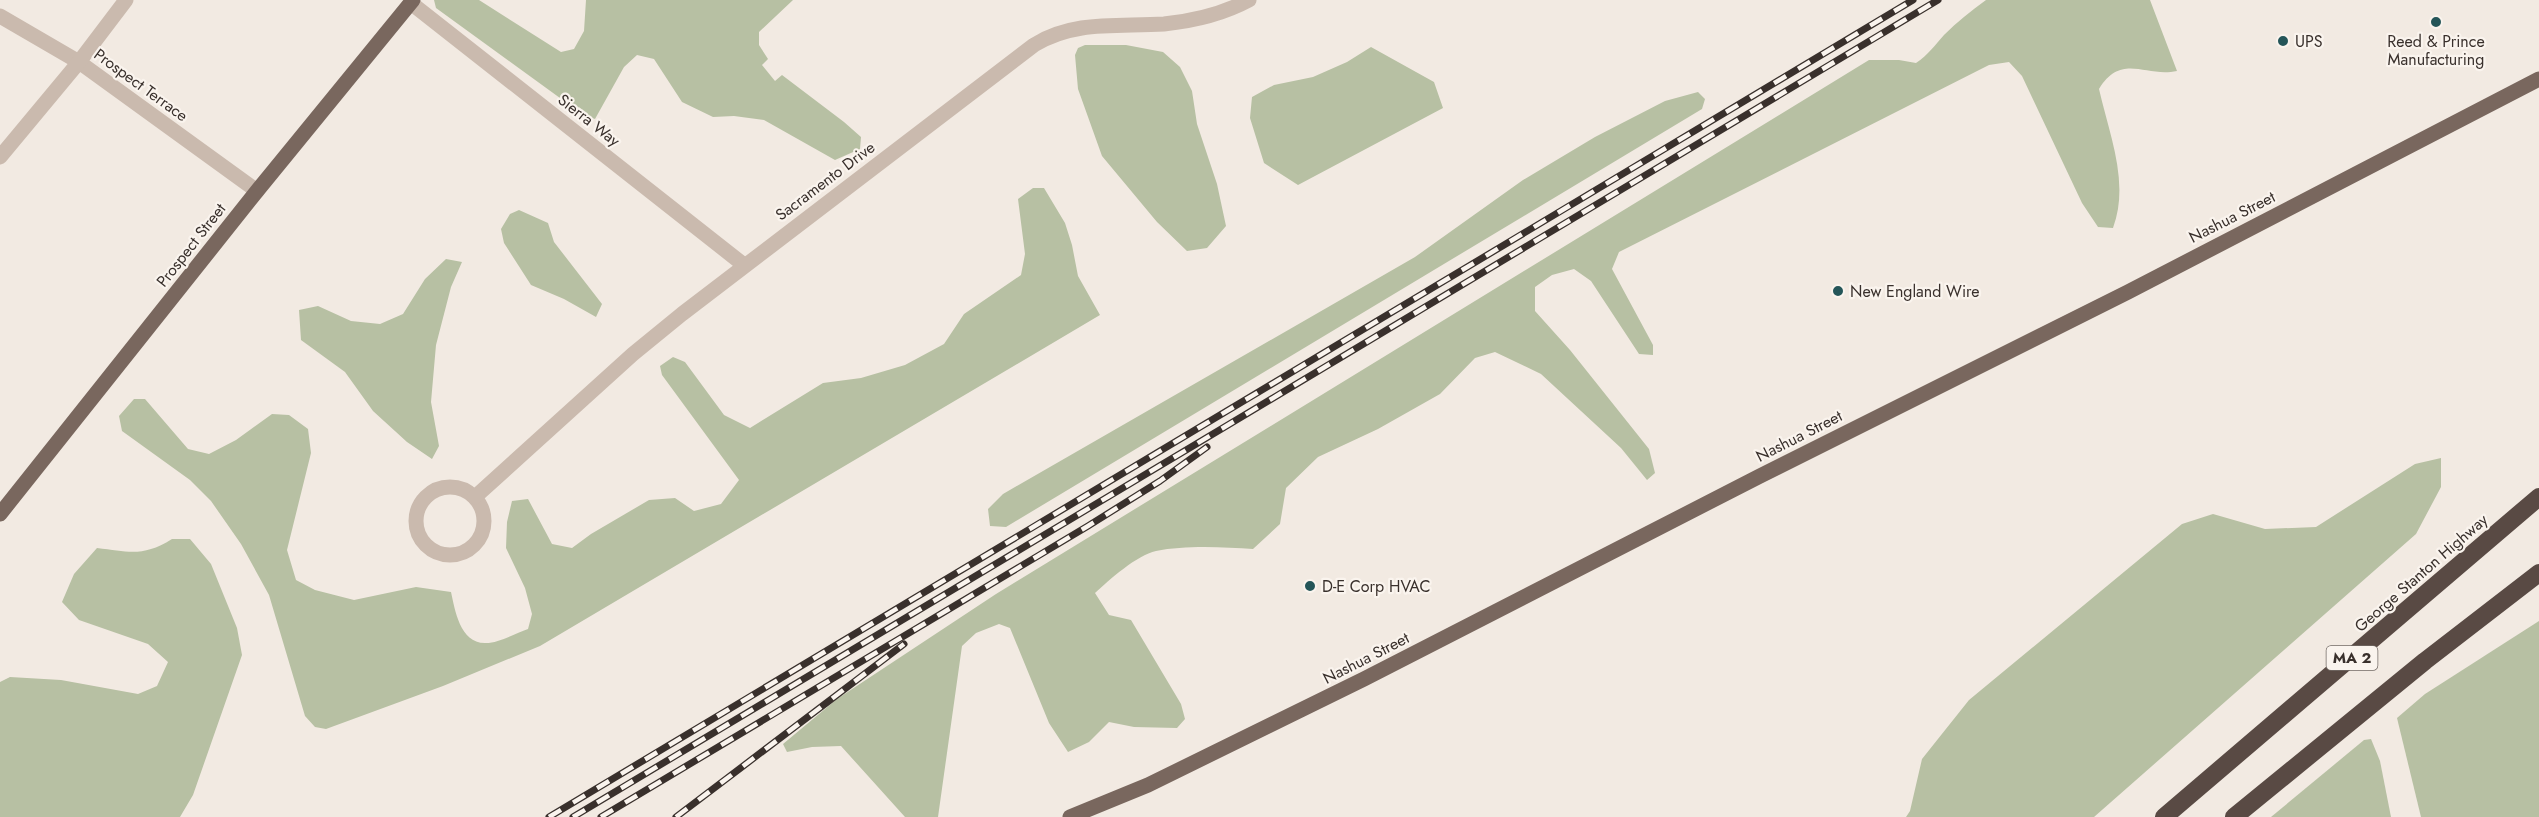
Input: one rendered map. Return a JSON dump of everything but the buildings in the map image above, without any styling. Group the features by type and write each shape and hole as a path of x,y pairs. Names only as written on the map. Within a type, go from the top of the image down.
{"highway":[{"name":"George Stanton Highway","path":"2163,817 2539,497"},
{"name":"MA 2","path":"2234,817 2425,661 2539,573"}],"main road":[{"name":"Prospect Street","path":"0,514 257,191 412,1"},
{"name":"Nashua Street","path":"1070,817 1148,785 1364,680 1768,471 2128,292 2539,79"}],"street":[{"path":"0,157 126,0"},
{"name":"Sacramento Drive","path":"475,497 633,354 744,266 1047,37 1088,26 1182,22 1222,12 1249,0"},
{"name":"Sierra Way","path":"412,1 744,266"},
{"name":"Prospect Terrace","path":"0,16 78,62 257,191"},
{"path":"454,487 469,492 475,497 482,509 484,522 481,536 473,547 454,555 440,553 427,546 416,526 418,510 426,497 439,488 454,487"}],"green space":[{"path":"434,0 479,0 561,52 574,49 584,31 586,0 793,0 759,32 759,45 768,59 762,65 775,81 782,75 844,122 861,137 860,149 835,160 764,120 734,116 713,117 682,102 654,59 637,55 624,67 595,119 582,114 436,8"},
{"path":"1986,0 2150,0 2177,71 2155,72 2125,69 2108,78 2099,89 2119,176 2118,211 2113,228 2098,227 2082,203 2022,76 2009,62 1989,65 1619,252 1612,269 1653,345 1653,355 1639,354 1591,281 1574,269 1552,275 1535,287 1535,311 1570,350 1649,449 1655,473 1647,480 1621,448 1541,374 1495,352 1475,358 1440,394 1378,429 1318,457 1286,488 1280,524 1253,549 1192,547 1148,553 1115,575 1095,593 1109,615 1131,620 1181,704 1185,719 1177,728 1134,727 1109,722 1089,742 1068,752 1049,723 1010,628 999,624 976,633 962,646 938,817 905,817 841,746 812,747 787,752 783,744 837,699 996,594 1869,60 1899,60 1916,63 1954,26"},
{"path":"1085,45 1126,45 1163,52 1180,67 1192,91 1197,124 1217,184 1226,226 1207,248 1187,251 1157,222 1102,156 1078,89 1075,55 1078,48"},
{"path":"1371,47 1434,82 1443,108 1298,185 1264,163 1250,118 1252,97 1274,85 1313,77 1347,62"},
{"path":"1698,92 1705,99 1702,109 1006,527 990,526 988,509 1003,494 1415,257 1523,180 1595,137 1665,101"},
{"path":"1033,188 1044,188 1065,223 1078,276 1100,315 540,646 443,686 326,729 315,727 305,716 269,595 241,544 211,501 190,480 122,431 119,416 134,399 145,399 188,449 209,454 236,440 272,414 289,415 308,429 311,453 287,550 296,580 315,590 354,600 416,587 451,592 460,625 470,638 477,642 496,641 528,629 532,614 525,588 506,548 507,522 512,501 528,499 552,544 572,548 591,534 649,500 675,498 694,511 721,504 739,480 662,375 660,366 673,357 685,362 724,415 750,428 823,383 861,378 905,365 944,344 964,314 1021,275 1025,254 1018,199"},
{"path":"519,210 548,223 554,242 602,304 596,317 564,299 531,285 504,243 501,229 510,214"},
{"path":"446,259 462,262 451,287 436,345 431,402 439,446 432,459 407,442 373,411 345,372 301,340 299,310 318,306 351,321 380,324 403,314 425,279"},
{"path":"2441,458 2441,487 2416,534 2094,817 1906,817 1910,811 1922,759 1969,700 2182,524 2213,514 2265,529 2316,527 2415,464"},
{"path":"172,539 190,539 211,564 237,628 242,655 193,795 180,817 0,817 0,682 10,677 61,680 138,694 157,686 168,662 148,644 79,620 62,602 74,574 97,548 136,552 153,549"},
{"path":"2539,621 2539,817 2421,817 2397,718 2425,694"},
{"path":"2371,739 2380,761 2391,817 2271,817 2364,740"}],"railway":[{"path":"549,817 1913,0"},
{"path":"573,817 1938,0"},
{"path":"601,817 1088,526 1160,481 1207,447"},
{"path":"676,817 904,644"}],"place":[{"name":"Reed & Prince Manufacturing","path":"2436,22"},
{"name":"UPS","path":"2283,41"},
{"name":"New England Wire","path":"1838,291"},
{"name":"D-E Corp HVAC","path":"1310,586"}]}
